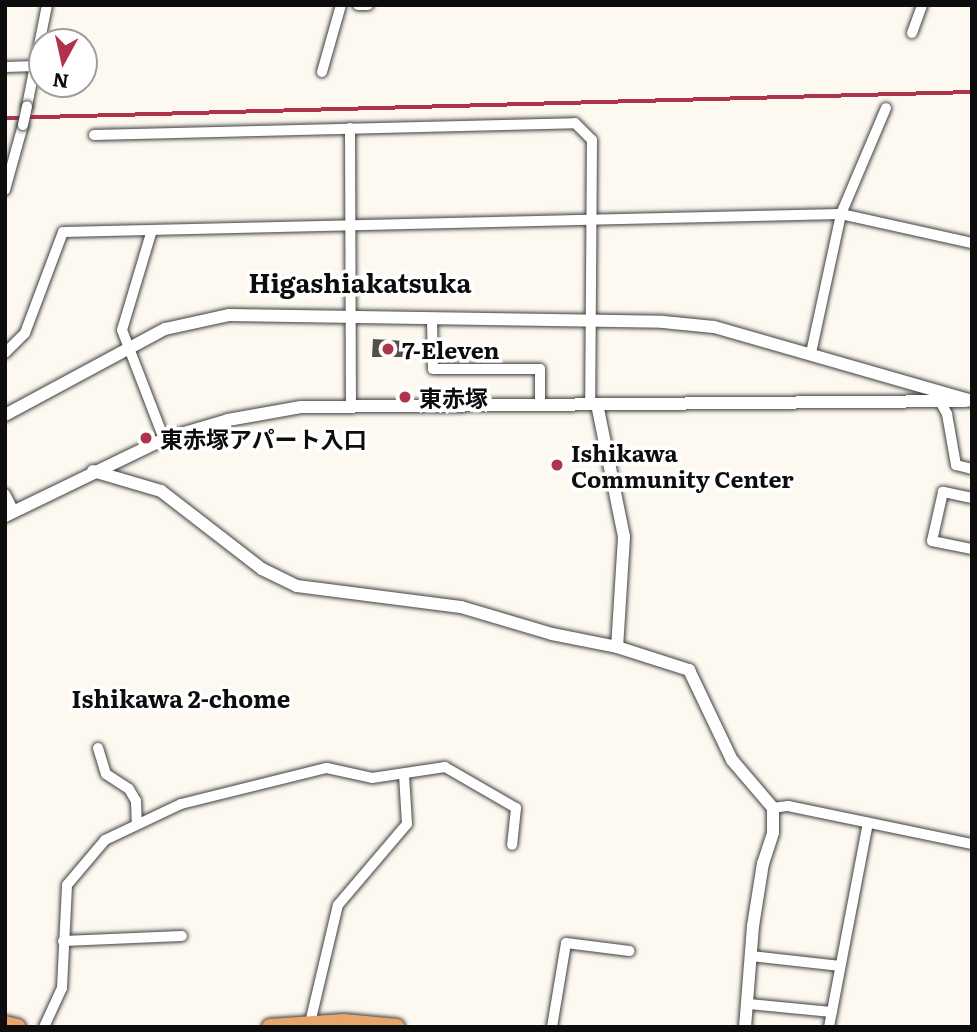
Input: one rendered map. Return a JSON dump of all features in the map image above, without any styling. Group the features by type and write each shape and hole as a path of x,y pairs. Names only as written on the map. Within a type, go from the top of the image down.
{"highway":[{"path":"270,1027 310,1023 389,1026"},
{"path":"5,1024 18,1027"}],"street":[{"path":"43,28 47,5"},
{"path":"322,72 341,5"},
{"path":"358,5 368,5"},
{"path":"912,33 922,5"},
{"path":"5,67 28,66"},
{"path":"5,190 29,98"},
{"path":"811,353 841,215 886,108"},
{"path":"94,135 575,123 592,140 590,320 593,404 624,537 617,647"},
{"path":"350,128 351,403"},
{"path":"5,353 25,334 62,232 841,215 972,243"},
{"path":"152,230 123,321 127,348 164,439"},
{"path":"5,415 164,329 206,317 351,316 590,320 713,327 971,401"},
{"path":"432,318 433,369 540,369 540,403"},
{"path":"5,494 10,514 93,471 164,439 265,412 351,403 971,401"},
{"path":"941,403 947,414 956,465 972,469"},
{"path":"93,471 161,491 262,569 297,586 461,607 617,647 689,670 732,760 773,808 775,822 757,891 745,1027"},
{"path":"972,498 943,492 932,541 972,550"},
{"path":"99,748 106,774 129,789 136,801 137,824"},
{"path":"44,1027 62,988 67,885 105,840 181,804 302,772 327,768 357,777 404,775 445,767 516,808 512,845"},
{"path":"310,1023 338,905 407,824 404,775"},
{"path":"773,808 788,806 972,844"},
{"path":"829,1027 868,823"},
{"path":"63,941 182,936"},
{"path":"552,1027 566,943 629,951"},
{"path":"751,956 840,965"},
{"path":"749,1003 832,1012"}],"building":[{"name":"7-Eleven","path":"373,339 405,341 403,357 372,357"}],"railway":[{"path":"5,118 972,92"}],"place":[{"name":"7-Eleven","path":"388,349"},
{"name":"東赤塚","path":"405,397"},
{"name":"東赤塚アパート入口","path":"146,438"},
{"name":"Ishikawa Community Center","path":"557,465"}],"district":[{"name":"Higashiakatsuka","path":"360,282"},
{"name":"Ishikawa 2-chome","path":"181,698"}]}
